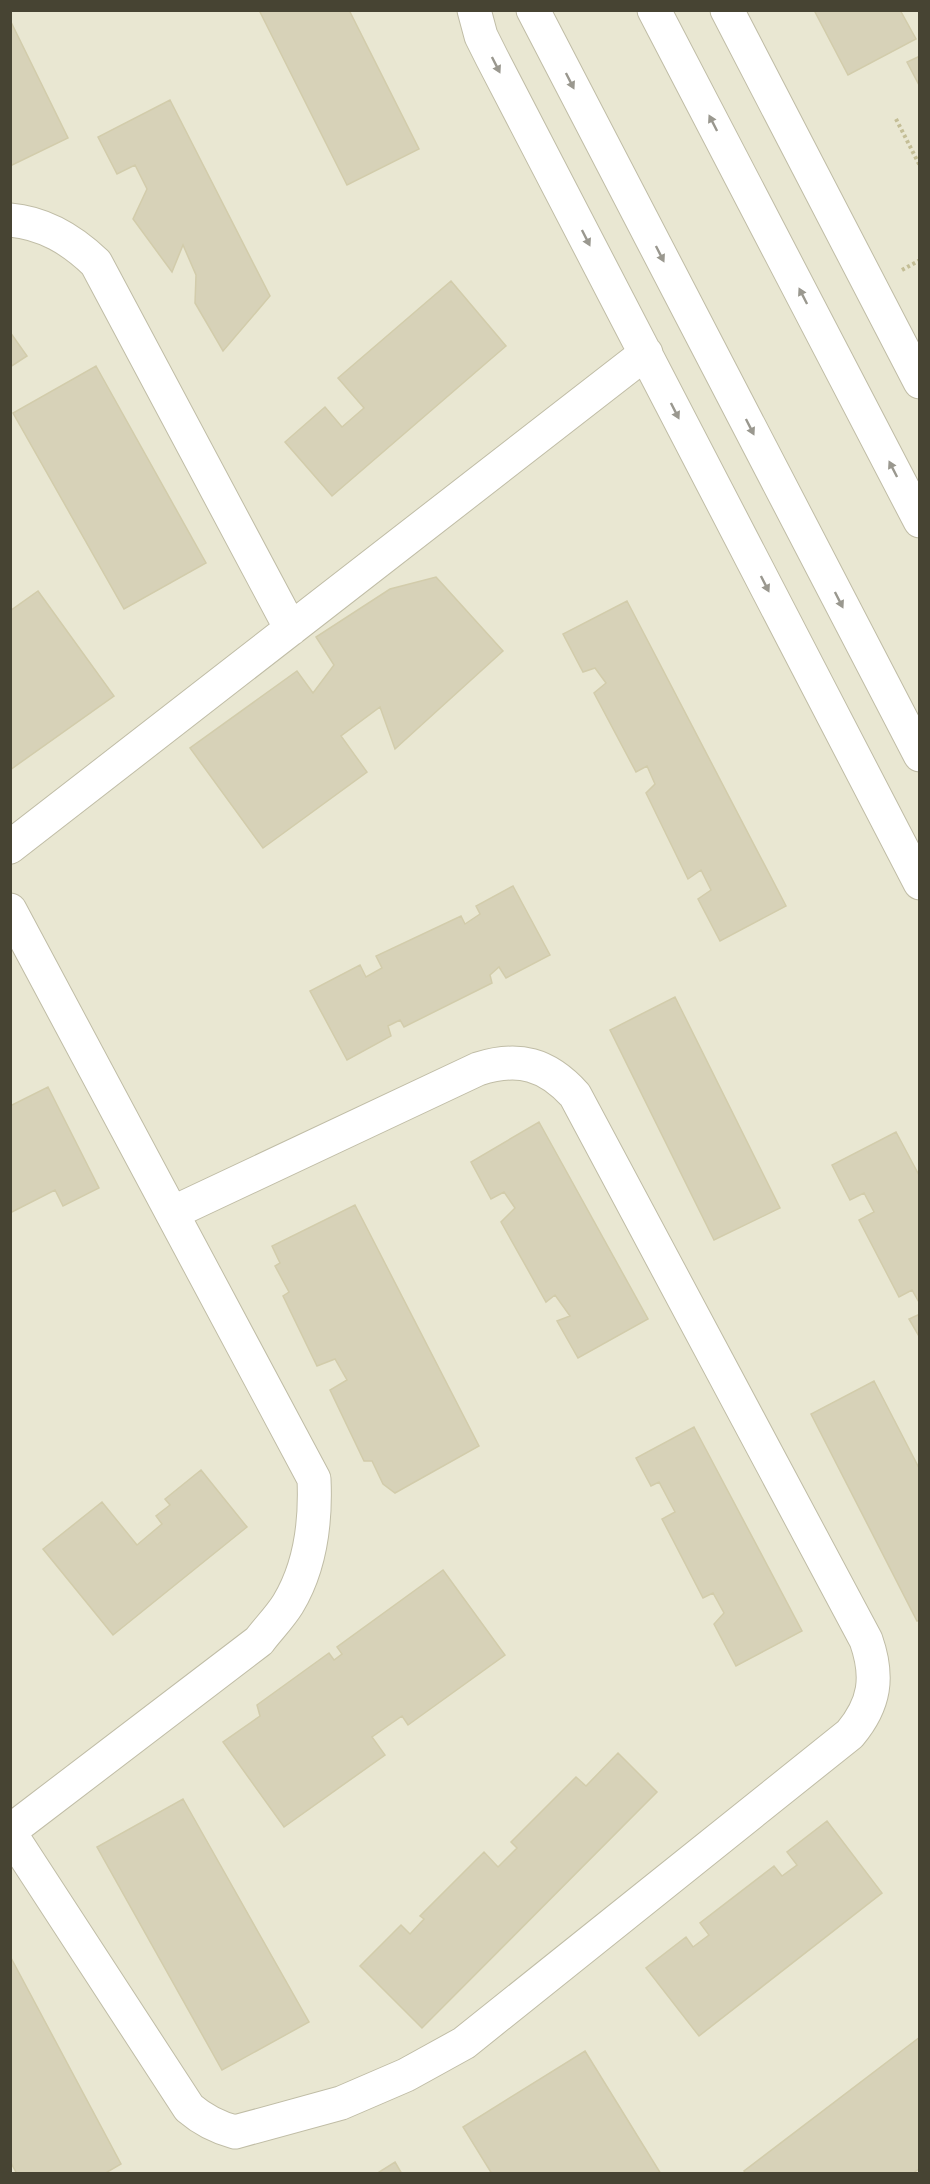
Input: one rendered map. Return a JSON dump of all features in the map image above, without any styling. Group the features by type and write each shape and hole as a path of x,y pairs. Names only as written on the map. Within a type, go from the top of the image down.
{"street":[{"path":"474,10 481,36 920,883"},
{"path":"533,10 920,754"},
{"path":"654,10 920,521"},
{"path":"727,10 920,382"},
{"path":"10,220 40,226 61,235 96,263 291,629"},
{"path":"10,847 646,353"},
{"path":"10,910 314,1479 315,1516 307,1561 288,1604 259,1641 10,1832 189,2108 218,2128 235,2132 341,2103 406,2075 464,2043 850,1734 861,1721 868,1706 874,1673 866,1640 581,1106 563,1082 548,1071 513,1062 478,1069 172,1213"}],"path":[{"path":"896,119 920,166"}],"shaded area":[{"path":"11,11 919,11 919,2173 11,2174"}],"building":[{"path":"259,10 349,10 419,149 347,185"},
{"path":"814,10 900,10 916,39 848,75"},
{"path":"10,20 68,138 10,166"},
{"path":"920,56 920,87 907,62"},
{"path":"170,100 270,296 223,351 195,303 196,275 183,245 172,272 133,219 147,189 135,165 117,174 98,137"},
{"path":"451,281 506,346 332,496 285,442 325,407 342,427 364,408 338,378"},
{"path":"10,332 27,356 10,367"},
{"path":"96,366 206,563 124,609 13,413"},
{"path":"436,577 503,651 395,749 380,707 341,736 367,772 263,848 190,748 297,671 313,693 334,665 316,637 390,589"},
{"path":"38,591 114,696 10,770 10,611"},
{"path":"627,601 786,906 720,941 698,899 711,890 701,870 688,879 646,793 655,784 647,766 636,772 594,693 606,683 595,668 583,672 563,634"},
{"path":"513,886 550,955 506,978 499,967 490,975 492,983 404,1027 400,1020 388,1026 391,1036 347,1060 310,991 360,965 366,977 382,968 376,956 461,916 465,924 480,914 476,906"},
{"path":"675,997 780,1208 714,1240 610,1030"},
{"path":"48,1087 99,1188 63,1206 55,1190 10,1213 10,1106"},
{"path":"539,1122 648,1319 578,1358 557,1321 570,1316 555,1295 546,1302 501,1222 515,1208 504,1192 491,1199 471,1162"},
{"path":"896,1132 920,1177 920,1304 912,1290 899,1297 859,1220 874,1212 864,1193 850,1200 832,1165"},
{"path":"355,1205 479,1446 395,1493 383,1484 372,1461 364,1461 330,1390 347,1380 335,1359 317,1366 283,1296 289,1292 275,1266 280,1263 272,1246"},
{"path":"920,1314 920,1338 909,1319"},
{"path":"874,1381 920,1470 920,1620 917,1621 811,1414"},
{"path":"694,1427 802,1631 736,1666 714,1624 724,1613 713,1593 703,1598 662,1519 675,1512 659,1482 651,1486 636,1458"},
{"path":"201,1470 247,1527 113,1635 43,1549 102,1502 137,1545 162,1524 156,1516 170,1505 165,1499"},
{"path":"443,1570 505,1655 408,1725 402,1716 372,1737 385,1755 284,1827 223,1742 260,1716 257,1705 329,1653 334,1660 342,1654 337,1647"},
{"path":"618,1753 657,1792 422,2028 360,1966 401,1925 410,1934 424,1919 420,1916 484,1852 498,1867 517,1848 511,1842 576,1777 586,1786"},
{"path":"183,1799 309,2022 222,2070 97,1847"},
{"path":"827,1821 882,1893 699,2036 646,1968 686,1937 693,1947 709,1935 700,1923 774,1866 782,1876 797,1865 787,1852"},
{"path":"10,1956 121,2164 104,2174 17,2174 10,2161"},
{"path":"920,2037 920,2168 912,2174 746,2174 744,2171"},
{"path":"585,2051 661,2174 492,2174 463,2127"},
{"path":"395,2162 402,2174 376,2174"}]}
